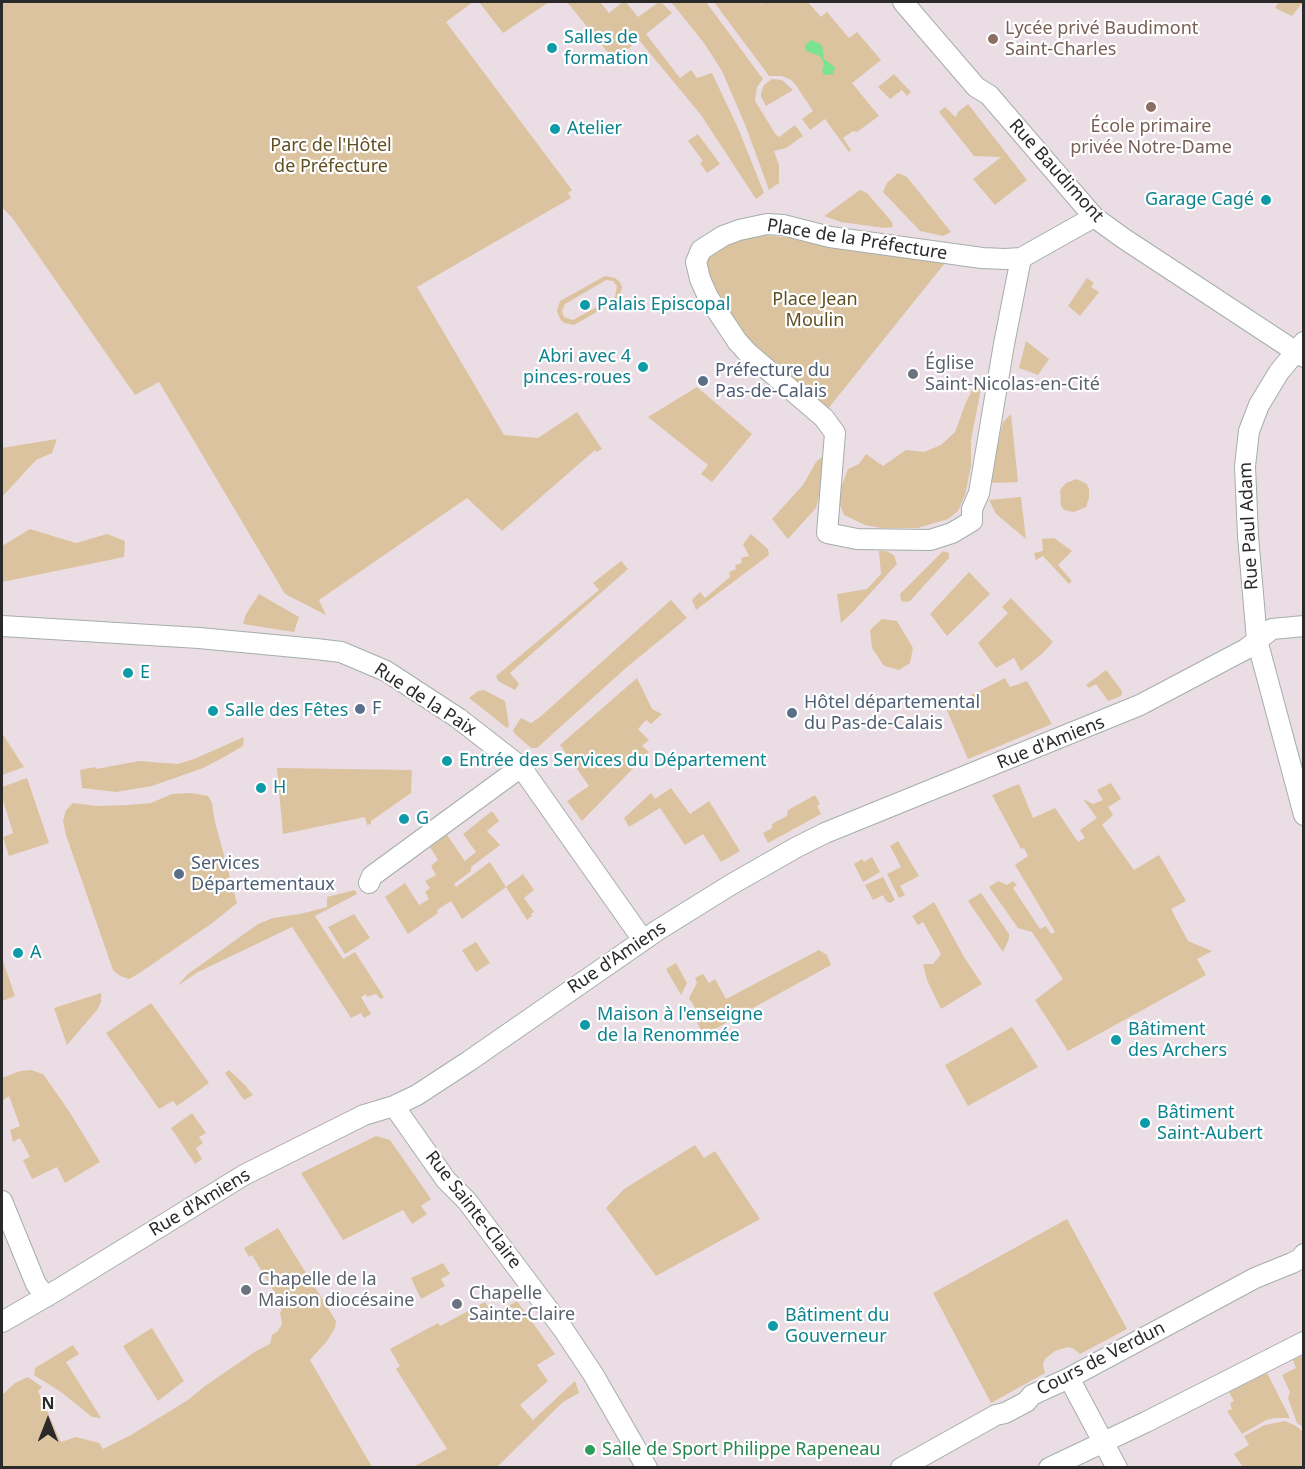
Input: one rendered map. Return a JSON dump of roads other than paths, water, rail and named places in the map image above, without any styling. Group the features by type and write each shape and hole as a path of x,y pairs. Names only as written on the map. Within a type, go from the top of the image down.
{"street":[{"name":"Rue Baudimont","path":"903,2 976,87 989,95 1094,217 1301,351"},
{"name":"Place de la Préfecture","path":"1020,258 979,493 972,509 972,521 952,533 930,540 857,539 827,533 835,433 830,425 737,341 699,279 696,259 701,250 723,236 767,224 783,225 830,237 957,255 1020,258 1094,217"},
{"name":"Rue Paul Adam","path":"1301,351 1263,396 1252,421 1246,445 1245,499 1257,640 1304,815"},
{"name":"Rue de la Paix","path":"2,626 199,638 316,649 341,652 386,671 458,718 521,767 643,940"},
{"name":"Rue d'Amiens","path":"2,1322 244,1175 364,1115 394,1106 417,1095 643,940 732,884 825,833 1140,705 1245,649 1272,629 1304,626"},
{"path":"369,883 372,876 521,767"},
{"name":"Rue Sainte-Claire","path":"394,1106 446,1180 466,1201 564,1329 648,1467"},
{"path":"2,1201 36,1284 46,1297"},
{"name":"Cours de Verdun","path":"901,1467 996,1415 1005,1413 1032,1395 1069,1378 1255,1278 1300,1259 1304,1254"},
{"path":"1049,1467 1146,1422 1304,1342"},
{"path":"1069,1378 1117,1467"}],"place":[{"name":"Lycée privé Baudimont Saint-Charles","path":"993,39"},
{"name":"Salles de formation","path":"552,48"},
{"name":"École primaire privée Notre-Dame","path":"1151,107"},
{"name":"Atelier","path":"555,129"},
{"name":"Garage Cagé","path":"1266,200"},
{"name":"Palais Episcopal","path":"585,305"},
{"name":"Abri avec 4 pinces-roues","path":"643,367"},
{"name":"Église Saint-Nicolas-en-Cité","path":"913,374"},
{"name":"Préfecture du Pas-de-Calais","path":"703,381"},
{"name":"E","path":"128,673"},
{"name":"F","path":"360,709"},
{"name":"Salle des Fêtes","path":"213,711"},
{"name":"Hôtel départemental du Pas-de-Calais","path":"792,713"},
{"name":"Entrée des Services du Département","path":"447,761"},
{"name":"H","path":"261,788"},
{"name":"G","path":"404,819"},
{"name":"Services Départementaux","path":"179,874"},
{"name":"A","path":"18,953"},
{"name":"Maison à l'enseigne de la Renommée","path":"585,1025"},
{"name":"Bâtiment des Archers","path":"1116,1040"},
{"name":"Bâtiment Saint-Aubert","path":"1145,1123"},
{"name":"Chapelle de la Maison diocésaine","path":"246,1290"},
{"name":"Chapelle Sainte-Claire","path":"457,1304"},
{"name":"Bâtiment du Gouverneur","path":"773,1326"},
{"name":"Salle de Sport Philippe Rapeneau","path":"590,1450"}],"park label":[{"name":"Parc de l'Hôtel de Préfecture","path":"331,156"},
{"name":"Place Jean Moulin","path":"815,310"}]}
